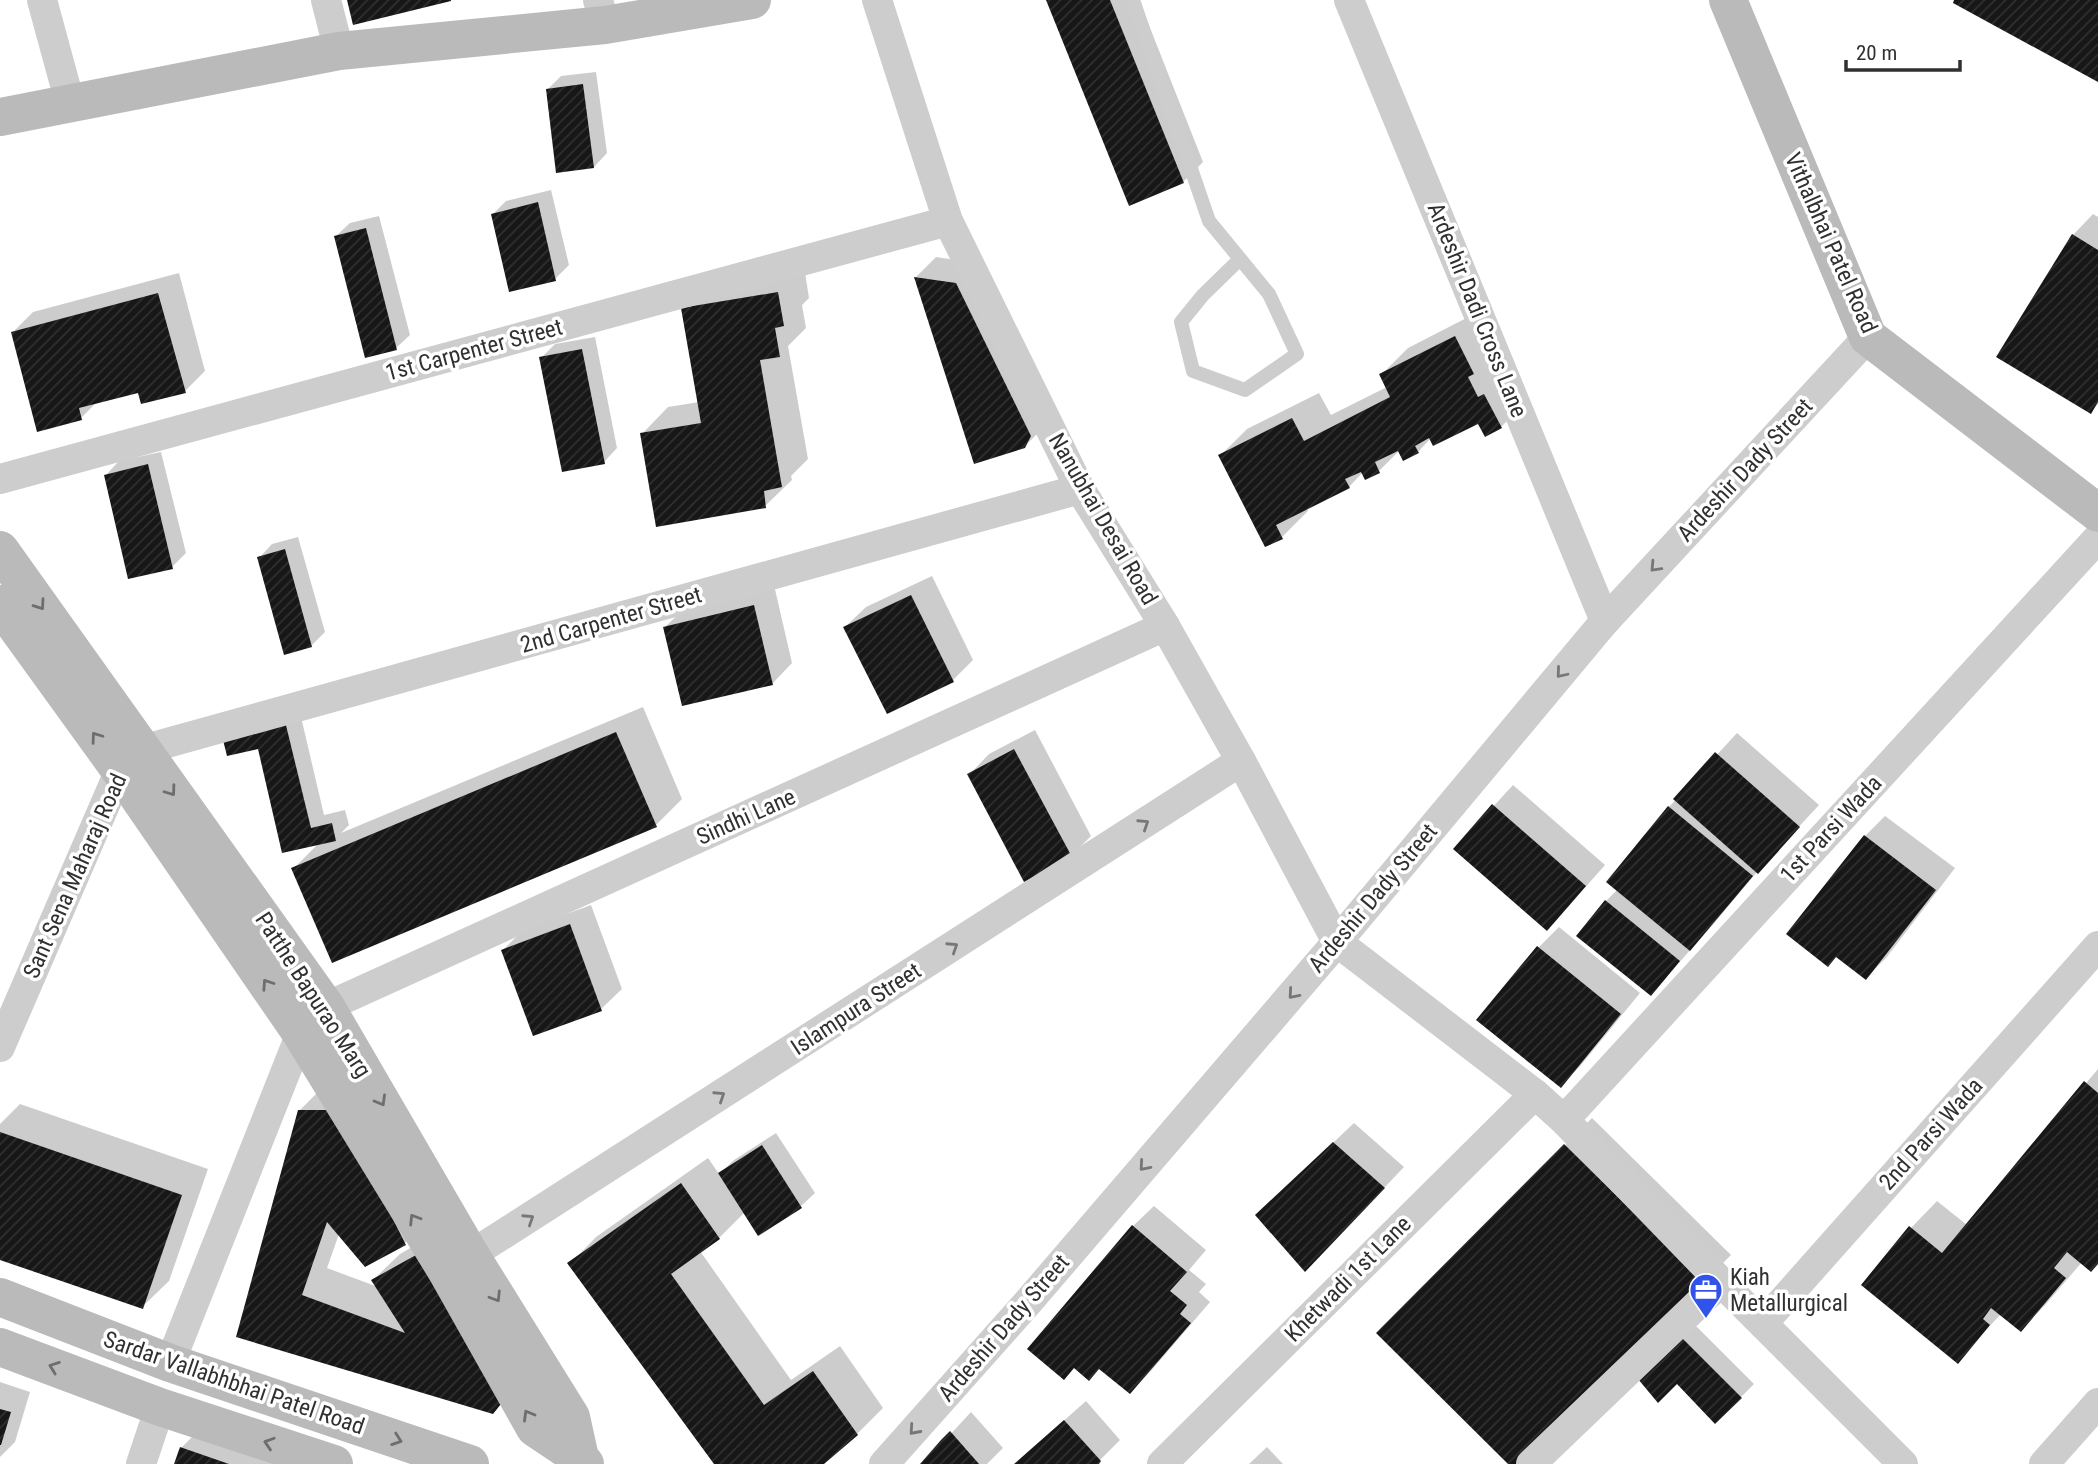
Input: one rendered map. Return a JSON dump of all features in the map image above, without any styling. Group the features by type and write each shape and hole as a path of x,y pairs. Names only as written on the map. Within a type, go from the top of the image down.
{"street":[{"path":"42,0 70,103"},
{"path":"326,0 339,51"},
{"path":"0,117 339,51 602,12 752,0"},
{"name":"Nanubhai Desai Road","path":"877,0 948,221 1080,489 1165,626 1241,761 1337,942"},
{"name":"Ardeshir Dadi Cross Lane","path":"1349,0 1605,621"},
{"name":"Vithalbhai Patel Road","path":"1728,0 1868,337 2098,513"},
{"name":"1st Carpenter Street","path":"0,479 948,221"},
{"name":"Ardeshir Dady Street","path":"884,1464 1029,1301 1337,942 1605,621 1868,337"},
{"name":"2nd Carpenter Street","path":"131,760 1080,489"},
{"name":"1st Parsi Wada","path":"1564,1119 2098,538"},
{"name":"Patthe Bapurao Marg","path":"0,550 131,760 313,1020 459,1263 571,1417 582,1461"},
{"path":"0,604 131,760"},
{"name":"Sindhi Lane","path":"313,1020 1165,626"},
{"name":"Sant Sena Maharaj Road","path":"0,1047 131,760"},
{"name":"Islampura Street","path":"459,1263 1241,761"},
{"path":"1337,942 1564,1119 1721,1282 1764,1322 1903,1464"},
{"name":"2nd Parsi Wada","path":"1764,1322 2098,946"},
{"path":"170,1363 313,1020"},
{"name":"Khetwadi 1st Lane","path":"1162,1464 1535,1094"},
{"path":"1531,1464 1721,1282"},
{"name":"Sardar Vallabhbhai Patel Road","path":"0,1297 170,1363 470,1464"},
{"name":"Sardar Vallabhbhai Patel Road","path":"0,1347 160,1407 334,1464"},
{"path":"2044,1464 2098,1403"},
{"path":"141,1464 160,1407"}],"lane":[{"path":"1133,0 1209,221 1269,294 1297,354 1245,390 1193,371 1181,322 1203,295 1240,259"}],"building":[{"path":"347,0 451,0 451,1 353,25"},
{"path":"1046,0 1110,0 1184,183 1129,206"},
{"path":"1954,0 2098,0 2098,82 1953,3"},
{"path":"583,84 594,168 556,173 546,89"},
{"path":"538,202 556,281 509,292 491,214"},
{"path":"366,228 397,350 365,358 334,236"},
{"path":"2072,234 2098,250 2098,402 2091,414 1996,357"},
{"path":"914,277 956,283 1031,436 1025,448 974,464"},
{"path":"778,292 784,326 775,328 780,357 760,360 782,487 764,491 766,508 656,527 640,433 701,423 681,308"},
{"path":"158,293 186,393 141,404 138,393 79,408 82,420 37,432 11,332"},
{"path":"1455,336 1474,374 1468,377 1478,397 1484,394 1502,428 1485,437 1478,424 1433,446 1429,438 1415,446 1419,453 1403,461 1398,451 1375,462 1380,473 1365,480 1361,472 1345,479 1350,488 1276,525 1283,539 1265,547 1218,455 1292,418 1304,441 1390,397 1379,374"},
{"path":"582,349 605,464 562,472 539,357"},
{"path":"148,464 173,569 128,579 104,475"},
{"path":"285,549 312,647 284,655 257,557"},
{"path":"911,595 954,682 887,714 843,627"},
{"path":"754,605 773,685 682,706 663,627"},
{"path":"284,717 311,828 332,823 336,841 282,853 258,749 227,756 221,732"},
{"path":"616,732 657,827 332,963 291,868"},
{"path":"1014,749 1072,857 1024,882 967,774"},
{"path":"1715,752 1800,827 1758,874 1673,799"},
{"path":"1492,804 1586,886 1547,931 1453,849"},
{"path":"1668,806 1753,876 1690,951 1606,882"},
{"path":"1864,835 1936,890 1866,980 1836,957 1828,967 1786,934"},
{"path":"1605,900 1680,961 1651,996 1576,936"},
{"path":"570,924 602,1011 533,1036 501,950"},
{"path":"1537,946 1621,1014 1561,1088 1476,1020"},
{"path":"2084,1081 2098,1093 2098,1264 2091,1272 2067,1252 2054,1268 2066,1278 2021,1332 1991,1308 1983,1319 1990,1325 1958,1364 1861,1285 1909,1226 1942,1253"},
{"path":"298,1110 338,1110 406,1245 365,1267 327,1222 302,1295 405,1333 371,1280 416,1255 505,1399 493,1414 236,1337"},
{"path":"0,1132 182,1195 143,1309 0,1260"},
{"path":"1333,1142 1385,1188 1305,1272 1255,1215"},
{"path":"1564,1144 1705,1283 1525,1464 1508,1464 1376,1333"},
{"path":"762,1145 802,1208 758,1236 718,1173"},
{"path":"681,1183 720,1239 671,1274 764,1405 813,1371 858,1435 824,1464 714,1464 567,1263"},
{"path":"1132,1225 1187,1272 1170,1291 1187,1305 1180,1314 1191,1323 1130,1394 1099,1369 1089,1381 1074,1368 1064,1380 1027,1349"},
{"path":"1682,1338 1742,1398 1715,1424 1677,1384 1658,1403 1638,1379"},
{"path":"0,1409 11,1412 1,1445 0,1445"},
{"path":"1064,1420 1101,1461 1099,1464 1014,1464"},
{"path":"950,1431 979,1464 920,1464 941,1440"},
{"path":"180,1447 229,1464 174,1464"}],"place":[{"name":"Kiah Metallurgical","path":"1706,1320"}]}
